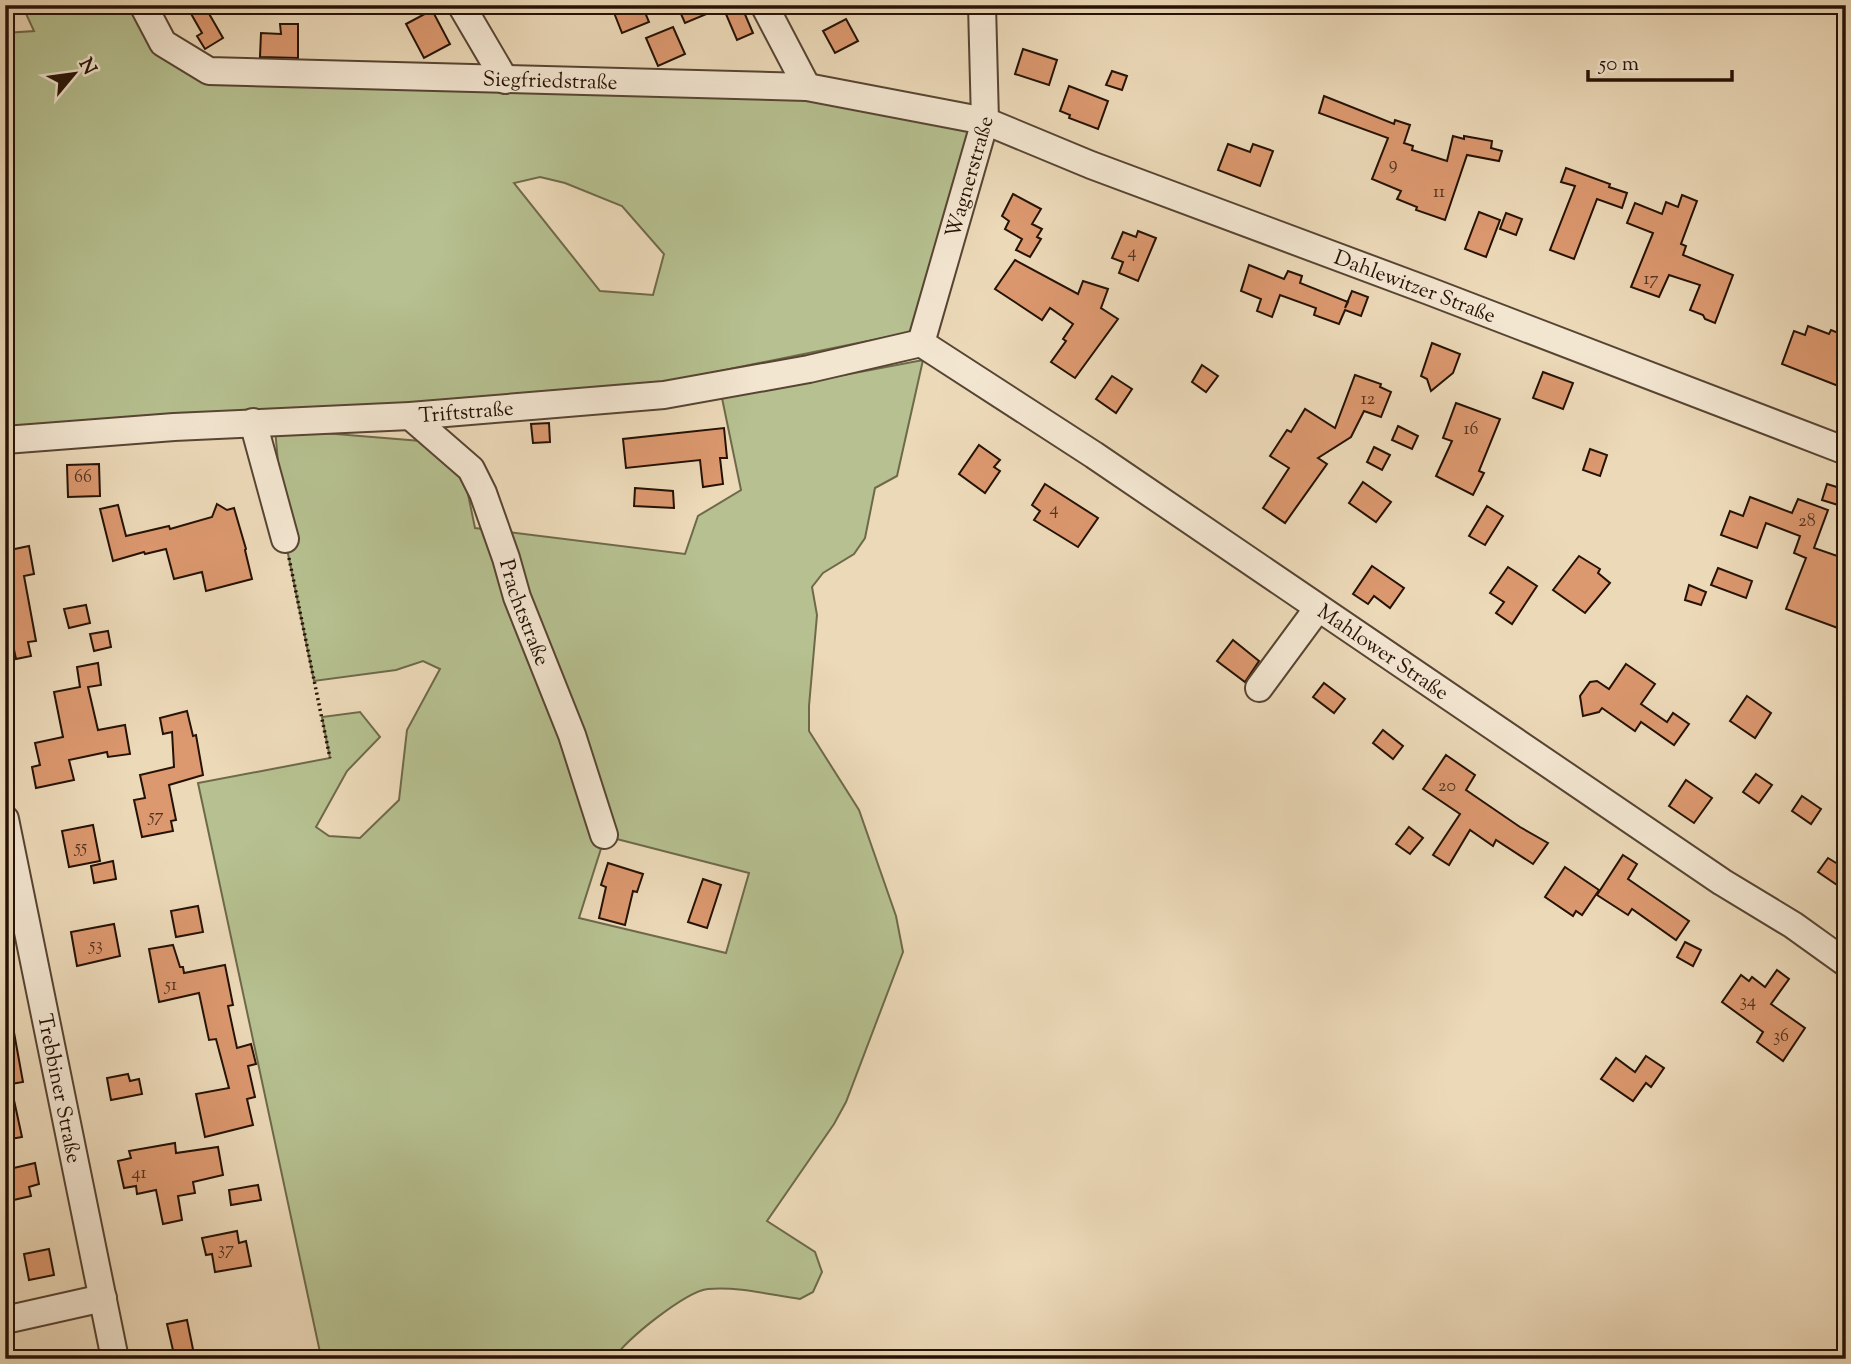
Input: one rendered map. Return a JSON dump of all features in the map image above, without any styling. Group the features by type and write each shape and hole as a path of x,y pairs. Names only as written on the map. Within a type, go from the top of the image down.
{"street":[{"name":"Siegfriedstraße","path":"143,5 163,43 209,71 807,87 985,121"},
{"path":"461,5 505,80"},
{"path":"764,5 807,87"},
{"name":"Wagnerstraße","path":"921,344 985,121 982,5"},
{"name":"Dahlewitzer Straße","path":"985,121 1091,165 1846,451"},
{"name":"Triftstraße","path":"5,440 253,422 410,416 664,395 809,369 921,344"},
{"name":"Mahlower Straße","path":"921,344 1094,455 1722,882 1793,925 1846,963"},
{"name":"Prachtstraße","path":"410,416 471,469 483,493 517,597 572,735 604,835"},
{"path":"253,422 285,539"},
{"path":"1259,688 1318,608"},
{"name":"Trebbiner Straße","path":"5,819 11,881 115,1359"},
{"path":"5,1320 103,1298"}],"path":[{"path":"285,539 330,758"}],"green space":[{"path":"22,5 143,5 209,71 807,87 985,121 932,328 661,383 413,410 15,427 5,389 5,33 34,31","holes":["540,177 565,183 622,206 664,254 653,295 600,291 514,183"]},
{"path":"923,360 897,476 875,488 865,538 854,554 823,573 812,587 817,615 809,731 859,810 896,916 903,952 846,1102 834,1124 767,1221 815,1252 822,1272 813,1292 800,1299 730,1289 698,1292 657,1318 630,1340 614,1359 321,1357 198,783 330,758 322,717 360,712 380,737 347,771 316,827 329,836 360,838 399,800 407,730 440,669 423,661 396,670 314,681 285,539 275,429 421,441 463,470 475,528 685,554 698,516 741,490 722,398","holes":["605,836 749,873 726,953 579,918"]}],"building":[{"path":"186,5 204,5 223,38 205,49 197,36 202,33"},
{"path":"611,5 642,5 649,22 622,33"},
{"path":"677,5 741,5 753,33 737,40 723,7 685,23"},
{"path":"432,10 450,44 424,58 406,24"},
{"path":"846,19 858,41 835,53 823,31"},
{"path":"280,24 298,24 298,58 260,57 261,33 281,34"},
{"path":"673,27 685,54 658,66 646,38"},
{"path":"1023,49 1057,60 1049,85 1015,74"},
{"path":"1112,71 1127,76 1122,90 1106,85"},
{"path":"1069,86 1108,101 1098,129 1069,118 1070,115 1060,111"},
{"path":"1324,96 1394,124 1395,120 1410,125 1404,143 1413,146 1412,150 1447,161 1453,136 1464,139 1464,136 1492,141 1491,148 1502,151 1499,161 1467,155 1445,220 1416,210 1417,207 1397,199 1401,191 1372,179 1388,138 1319,113"},
{"path":"1228,144 1250,152 1253,144 1273,151 1260,186 1218,170"},
{"path":"1566,168 1627,193 1622,208 1597,199 1574,259 1550,250 1575,186 1561,182"},
{"path":"1013,194 1041,209 1032,224 1042,229 1037,237 1041,239 1030,257 1016,250 1022,239 1005,229 1009,221 1002,216"},
{"path":"1682,195 1697,201 1681,244 1686,246 1683,255 1733,275 1715,323 1690,310 1700,285 1669,275 1659,297 1631,287 1653,233 1627,223 1635,203 1662,214 1666,202 1678,207"},
{"path":"1479,212 1500,220 1486,257 1465,249"},
{"path":"1506,213 1522,219 1516,235 1500,229"},
{"path":"1138,231 1156,238 1138,281 1119,273 1123,262 1112,258 1123,232 1136,237"},
{"path":"1015,260 1078,294 1083,281 1108,289 1101,308 1118,319 1075,378 1051,362 1066,341 1063,339 1073,324 1050,308 1042,320 995,289"},
{"path":"1249,265 1284,279 1288,271 1302,276 1300,283 1348,302 1352,291 1368,297 1361,316 1345,310 1339,324 1314,315 1316,308 1280,295 1272,317 1257,311 1261,299 1241,291"},
{"path":"1808,326 1829,334 1831,330 1846,336 1846,389 1782,364 1794,331 1805,335"},
{"path":"1432,343 1460,354 1453,373 1431,391 1427,379 1421,376"},
{"path":"1202,365 1218,376 1206,392 1192,382"},
{"path":"1543,372 1573,383 1563,409 1533,398"},
{"path":"1355,375 1381,384 1380,387 1391,392 1381,417 1364,411 1351,437 1318,458 1327,464 1285,523 1263,508 1289,468 1270,456 1287,430 1291,432 1305,409 1335,428"},
{"path":"1112,376 1132,389 1116,413 1096,399"},
{"path":"1456,403 1500,419 1479,471 1484,473 1473,495 1436,476 1452,441 1443,438"},
{"path":"549,423 550,442 533,443 531,424"},
{"path":"1398,426 1418,436 1412,449 1392,440"},
{"path":"724,428 727,458 720,458 723,484 703,487 700,460 626,468 623,439"},
{"path":"979,445 1000,460 994,467 1000,471 985,493 959,474"},
{"path":"1374,447 1390,455 1382,470 1367,462"},
{"path":"1590,449 1607,455 1600,476 1583,470"},
{"path":"99,464 100,496 68,497 67,465"},
{"path":"1363,482 1391,502 1376,522 1349,503"},
{"path":"1045,484 1098,518 1078,547 1034,520 1040,511 1032,505"},
{"path":"1827,484 1843,489 1838,505 1822,500"},
{"path":"635,488 673,491 674,508 634,506"},
{"path":"1750,497 1792,513 1798,499 1828,510 1814,548 1846,559 1846,631 1786,609 1806,558 1794,553 1800,536 1766,523 1757,548 1721,535 1730,511 1743,516"},
{"path":"217,504 227,510 234,508 252,579 206,591 202,572 174,579 166,549 113,561 100,509 118,505 126,536 169,526 170,529 212,517"},
{"path":"1487,506 1503,516 1485,545 1469,536"},
{"path":"29,546 34,574 24,576 36,641 28,642 31,656 16,659 13,645 5,647 5,551"},
{"path":"1579,556 1600,569 1598,573 1610,583 1585,613 1553,590"},
{"path":"1372,566 1404,588 1390,608 1374,596 1368,604 1353,594"},
{"path":"1508,567 1537,586 1512,624 1496,613 1504,602 1490,593"},
{"path":"1718,568 1752,581 1746,598 1711,585"},
{"path":"1689,585 1706,592 1701,605 1685,600"},
{"path":"86,605 90,623 69,628 64,609"},
{"path":"108,631 111,647 94,651 90,634"},
{"path":"1233,640 1259,661 1245,682 1217,661"},
{"path":"98,663 101,685 88,687 98,730 125,725 130,754 108,757 107,752 69,760 74,780 36,788 32,767 40,765 35,743 63,737 54,692 80,687 77,667"},
{"path":"1626,664 1655,684 1641,704 1667,722 1673,713 1689,724 1674,745 1641,722 1635,731 1602,708 1599,712 1583,716 1580,696 1590,682 1597,681 1609,689"},
{"path":"1324,683 1345,699 1334,713 1313,697"},
{"path":"1747,696 1771,713 1755,738 1730,721"},
{"path":"187,711 193,736 196,735 203,775 169,785 176,820 171,821 173,831 142,837 134,800 145,798 140,775 174,767 172,732 163,734 160,718"},
{"path":"1383,730 1403,746 1393,759 1373,743"},
{"path":"1446,755 1475,775 1466,790 1548,843 1533,864 1496,840 1493,846 1470,830 1449,865 1433,855 1460,814 1423,789"},
{"path":"1756,774 1772,785 1759,803 1743,792"},
{"path":"1686,780 1712,798 1694,823 1669,806"},
{"path":"1802,796 1821,809 1811,824 1792,811"},
{"path":"93,825 100,861 69,867 62,831"},
{"path":"1409,827 1423,838 1410,854 1396,844"},
{"path":"1623,855 1637,864 1628,879 1689,921 1676,940 1632,909 1628,915 1597,895"},
{"path":"1828,858 1846,869 1846,891 1818,872"},
{"path":"113,861 116,879 94,883 91,866"},
{"path":"608,863 643,874 637,892 633,891 625,925 599,918 606,887 601,885"},
{"path":"1565,867 1599,890 1582,915 1576,911 1573,916 1545,897"},
{"path":"703,879 721,885 707,928 688,922"},
{"path":"198,906 203,932 176,937 171,911"},
{"path":"114,924 120,956 77,966 71,932"},
{"path":"1685,942 1701,950 1693,966 1677,957"},
{"path":"173,945 184,973 225,965 233,1005 228,1006 237,1048 251,1044 256,1064 248,1066 255,1097 247,1099 253,1125 205,1137 196,1094 229,1088 216,1039 209,1040 199,993 159,1002 149,949"},
{"path":"1777,970 1789,979 1771,1004 1805,1028 1783,1061 1757,1042 1763,1032 1722,1002 1741,975 1749,981 1752,977 1765,987"},
{"path":"5,1027 13,1027 23,1082 5,1085"},
{"path":"1646,1056 1664,1068 1651,1087 1646,1083 1633,1101 1601,1079 1616,1058 1635,1072"},
{"path":"128,1074 130,1081 139,1079 142,1094 111,1100 107,1078"},
{"path":"12,1091 22,1137 5,1140 5,1092"},
{"path":"175,1143 176,1153 218,1147 223,1175 193,1182 195,1193 178,1196 182,1220 163,1224 156,1190 137,1194 136,1186 124,1188 118,1161 131,1158 129,1151"},
{"path":"35,1163 39,1184 29,1187 31,1196 5,1202 5,1170"},
{"path":"258,1185 261,1200 231,1205 229,1190"},
{"path":"237,1231 239,1243 246,1241 251,1266 215,1272 212,1254 206,1255 202,1238"},
{"path":"49,1249 54,1275 29,1280 24,1254"},
{"path":"187,1320 195,1359 175,1359 167,1324"}]}
